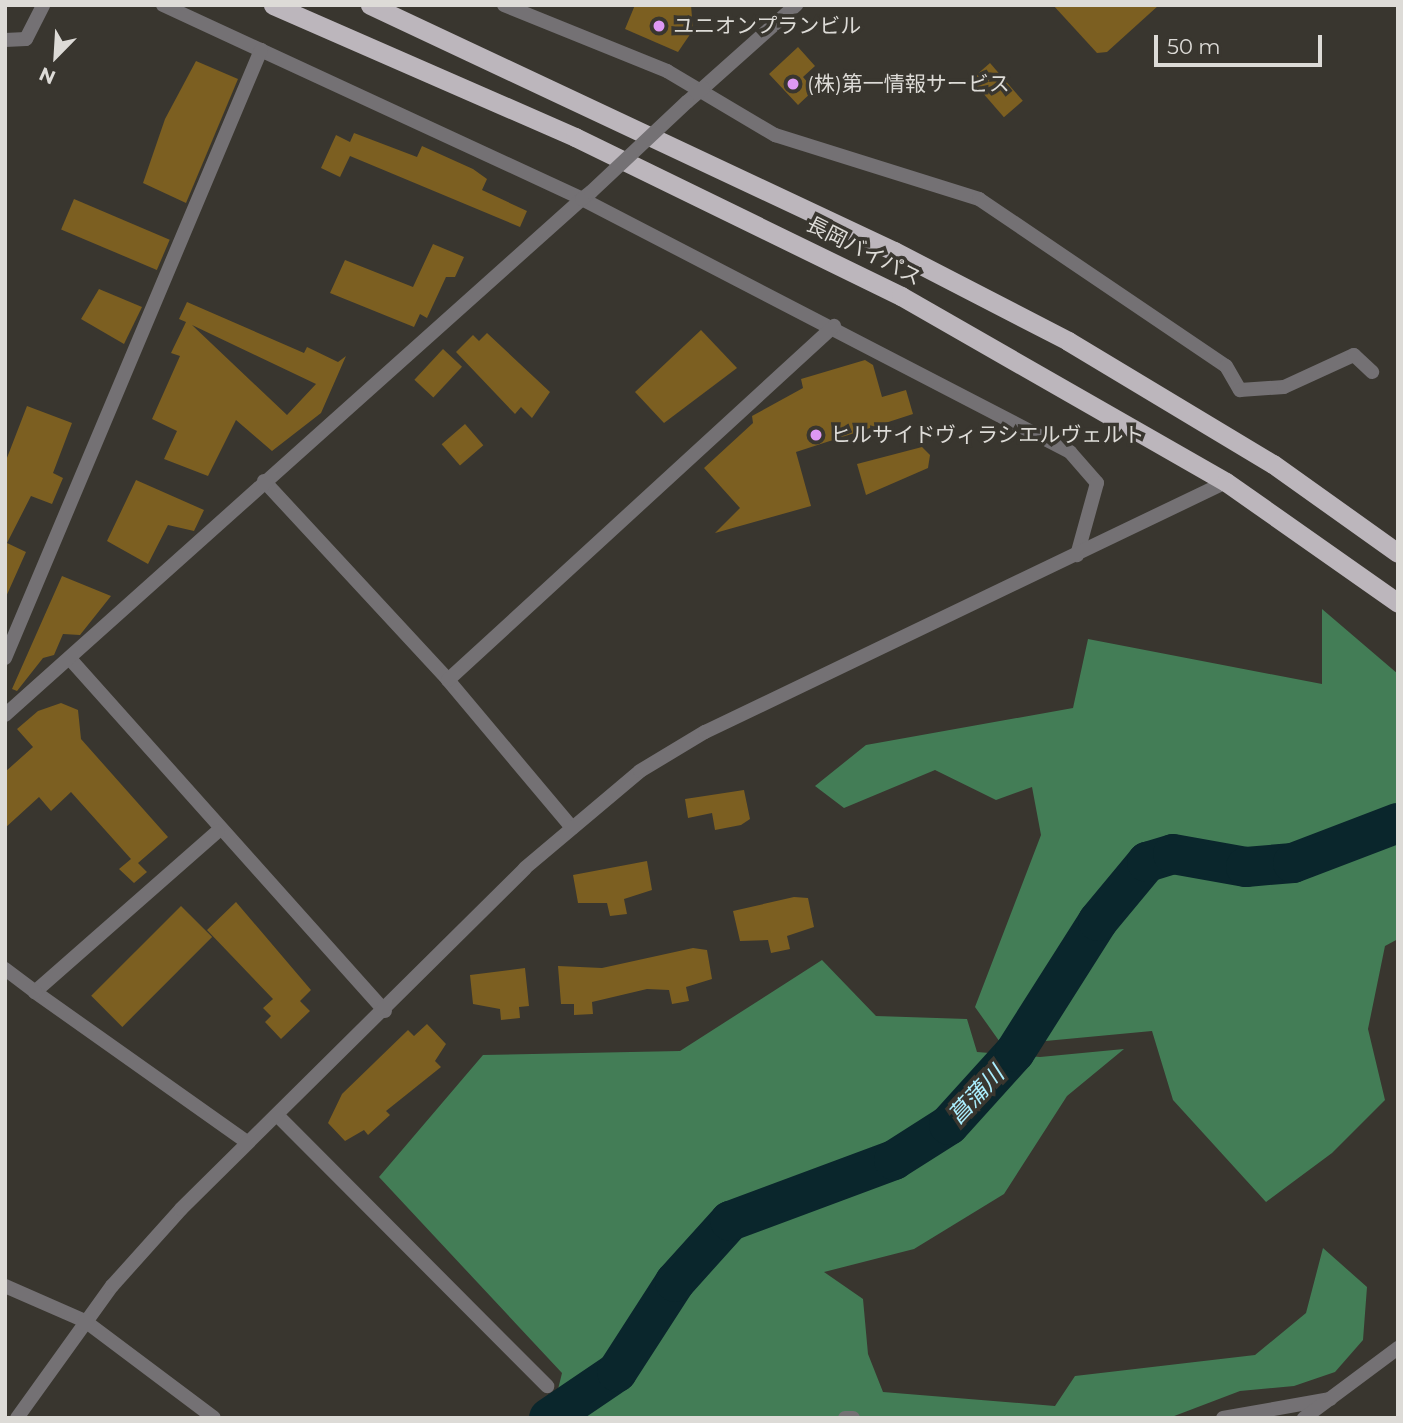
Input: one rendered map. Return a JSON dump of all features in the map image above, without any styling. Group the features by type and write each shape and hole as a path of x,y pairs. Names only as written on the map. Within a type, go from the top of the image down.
{"highway":[{"name":"長岡バイパス","path":"273,5 785,236 986,341 1226,482 1398,603"},
{"name":"長岡バイパス","path":"370,5 894,251 1057,335 1273,464 1398,553"}],"street":[{"path":"5,40 26,39 43,5"},
{"path":"163,5 586,196 1070,452 1086,467 1097,498 1077,555"},
{"path":"504,5 703,88 775,135 979,199 1226,366 1240,390 1284,387 1354,355 1372,372"},
{"path":"5,715 71,660 264,481 586,196 796,5"},
{"path":"5,658 261,50"},
{"path":"448,680 834,326"},
{"path":"264,481 448,680 572,828"},
{"path":"17,1418 85,1321 247,1142 572,828 640,771 705,732 1226,482"},
{"path":"71,660 218,831 385,1011"},
{"path":"35,992 218,831"},
{"path":"5,969 247,1142"},
{"path":"276,1115 547,1386"},
{"path":"5,1286 85,1321 214,1418"},
{"path":"1304,1418 1395,1356"},
{"path":"1223,1418 1335,1399"},
{"path":"845,1418 853,1418"}],"green space":[{"path":"1322,609 1398,674 1398,939 1385,946 1368,1029 1385,1100 1332,1153 1266,1202 1173,1100 1152,1031 1002,1045 975,1007 1041,835 1032,787 996,800 935,770 844,808 815,786 866,745 1073,708 1088,639 1322,684"},
{"path":"822,960 876,1016 967,1019 977,1052 1040,1057 1124,1049 1067,1096 1004,1194 914,1249 824,1272 863,1299 868,1354 883,1392 1055,1406 1075,1376 1255,1355 1306,1313 1323,1248 1367,1287 1363,1340 1335,1372 1294,1386 1240,1391 1169,1418 551,1418 562,1373 379,1177 483,1055 680,1051"}],"building":[{"name":"ユニオンプランビル","path":"635,5 691,5 693,30 678,52 625,29"},
{"path":"1053,5 1159,5 1107,52 1097,53"},
{"name":"(株)第一情報サービス","path":"798,47 815,66 803,77 814,90 798,105 769,74"},
{"path":"196,61 238,79 186,203 143,183 165,119"},
{"path":"990,63 1023,101 1004,117 971,79"},
{"path":"354,133 417,157 422,146 473,169 487,179 482,190 527,211 520,227 350,156 340,177 321,168 336,135 350,142"},
{"path":"74,199 170,240 157,270 61,229"},
{"path":"433,244 464,257 455,277 446,277 427,318 420,314 414,327 330,293 345,260 413,287"},
{"path":"99,289 142,307 124,344 81,319"},
{"path":"187,302 304,353 307,347 338,362 346,356 321,413 272,451 236,420 208,476 164,459 177,431 152,419 180,356 171,353 186,322 179,319","holes":["192,325 316,384 287,415"]},
{"path":"701,330 737,368 664,423 635,392"},
{"path":"487,333 550,392 532,418 521,407 515,414 456,352 473,335 479,341"},
{"path":"443,349 462,367 433,397 414,380"},
{"name":"ヒルサイドヴィラシエルヴェルト","path":"865,360 873,365 882,397 906,390 913,414 796,452 811,506 715,533 740,508 704,468 753,423 752,416 803,388 801,379"},
{"path":"27,406 72,423 53,473 63,478 52,504 31,496 7,543 26,552 5,599 5,463"},
{"path":"465,424 483,445 460,465 442,444"},
{"path":"922,447 930,455 928,468 866,495 857,464"},
{"path":"136,480 204,510 194,531 168,525 148,564 107,541"},
{"path":"62,576 111,596 80,635 63,634 54,655 43,658 17,691 12,689"},
{"path":"61,703 78,710 81,739 168,837 138,863 147,872 134,883 119,869 131,859 71,792 51,811 39,797 5,828 5,772 33,747 17,729 38,711"},
{"path":"744,790 750,819 741,825 715,830 712,813 688,818 685,799"},
{"path":"647,861 652,890 624,899 627,914 610,916 607,903 578,903 573,875"},
{"path":"794,897 808,898 814,927 787,936 790,949 771,953 768,940 740,941 733,911"},
{"path":"236,902 311,990 300,1001 310,1011 281,1039 265,1022 271,1016 263,1008 273,999 207,930"},
{"path":"181,906 212,937 122,1027 91,996"},
{"path":"693,948 707,950 712,979 686,987 689,1001 672,1004 669,990 647,989 592,1002 593,1014 574,1015 574,1004 561,1004 558,966 602,968"},
{"path":"525,968 529,1006 519,1007 520,1018 501,1020 500,1009 473,1004 470,975"},
{"path":"427,1024 446,1044 435,1061 441,1067 386,1111 390,1115 368,1135 364,1130 345,1141 328,1123 342,1094 408,1030 414,1036"}],"waterway":[{"name":"菖蒲川","path":"549,1418 617,1372 675,1282 730,1221 894,1160 949,1125 1015,1052 1098,921 1147,862 1173,854 1246,867 1293,863 1398,823"}],"place":[{"name":"ユニオンプランビル","path":"659,26"},
{"name":"(株)第一情報サービス","path":"793,84"},
{"name":"ヒルサイドヴィラシエルヴェルト","path":"816,435"}]}
